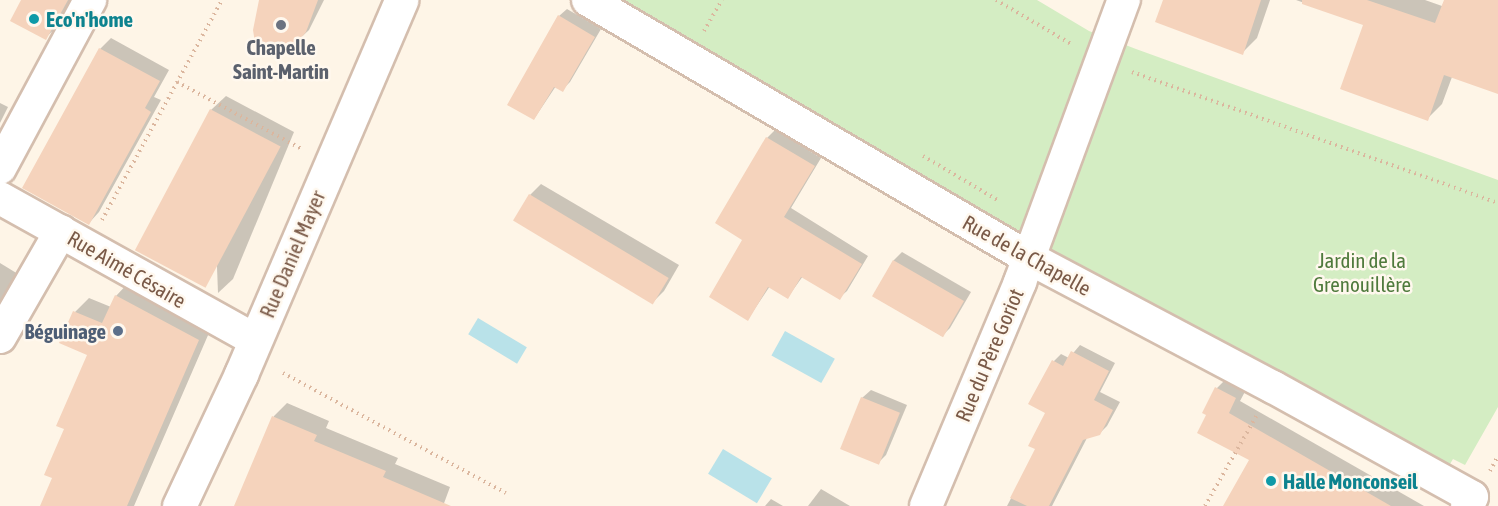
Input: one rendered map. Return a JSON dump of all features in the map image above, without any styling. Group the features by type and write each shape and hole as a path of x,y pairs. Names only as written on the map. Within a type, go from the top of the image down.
{"main road":[{"name":"Rue Daniel Mayer","path":"180,506 255,340 401,0"}],"street":[{"path":"0,168 90,0"},
{"name":"Rue de la Chapelle","path":"588,0 1029,258 1273,387 1470,502"},
{"name":"Rue du Père Goriot","path":"926,506 1029,258 1124,0"},
{"name":"Rue Aimé Césaire","path":"0,198 255,340"},
{"path":"0,337 74,239"}],"path":[{"path":"74,239 177,82 222,0"},
{"path":"996,0 1101,61 1498,203"},
{"path":"703,34 712,38"},
{"path":"177,82 300,148"},
{"path":"922,155 988,192 1024,221 1039,228"},
{"path":"283,373 506,493"},
{"path":"1205,506 1273,387"}],"green space":[{"name":"Jardin de la Grenouillère","path":"611,0 1037,0 1089,31 1498,180 1498,407 1465,465 1453,459 1447,469 1059,258"}],"water":[{"path":"478,318 527,347 517,364 468,334"},
{"path":"785,331 835,359 821,383 771,355"},
{"path":"723,449 772,478 757,503 708,474"}],"building":[{"name":"Eco'n'home","path":"21,0 68,0 46,40 10,21"},
{"name":"Chapelle Saint-Martin","path":"259,0 318,0 306,32 291,50 279,58 271,45 256,49 253,30"},
{"path":"1163,0 1261,0 1243,55 1155,22"},
{"path":"1302,0 1367,0 1435,23 1444,0 1498,0 1498,94 1444,75 1428,121 1340,89 1363,25 1302,4"},
{"path":"558,15 595,37 563,92 554,87 534,120 507,105"},
{"path":"99,48 160,81 145,108 151,112 89,225 22,188"},
{"path":"210,109 281,147 206,288 135,250"},
{"path":"766,137 815,166 784,217 862,264 840,300 801,277 788,299 768,287 748,321 709,297 742,240 715,223"},
{"path":"529,194 669,278 653,305 513,221"},
{"path":"893,260 964,301 943,337 872,296"},
{"path":"115,295 199,340 127,506 40,506 52,478 44,475 64,429 56,426 87,355 59,343 73,311 102,323"},
{"path":"1071,351 1109,371 1094,400 1113,410 1100,435 1083,440 1049,506 1027,506 1010,498 1035,449 1028,446 1045,413 1028,404 1052,360 1063,366"},
{"path":"1215,387 1236,398 1229,413 1391,506 1223,506 1249,460 1197,433 1206,415 1202,413"},
{"path":"861,397 900,413 879,465 840,449"},
{"path":"272,416 317,435 314,441 386,471 383,477 451,506 234,506"}],"place":[{"name":"Eco'n'home","path":"34,19"},
{"name":"Chapelle Saint-Martin","path":"281,25"},
{"name":"Béguinage","path":"118,331"},
{"name":"Halle Monconseil","path":"1271,481"}]}
